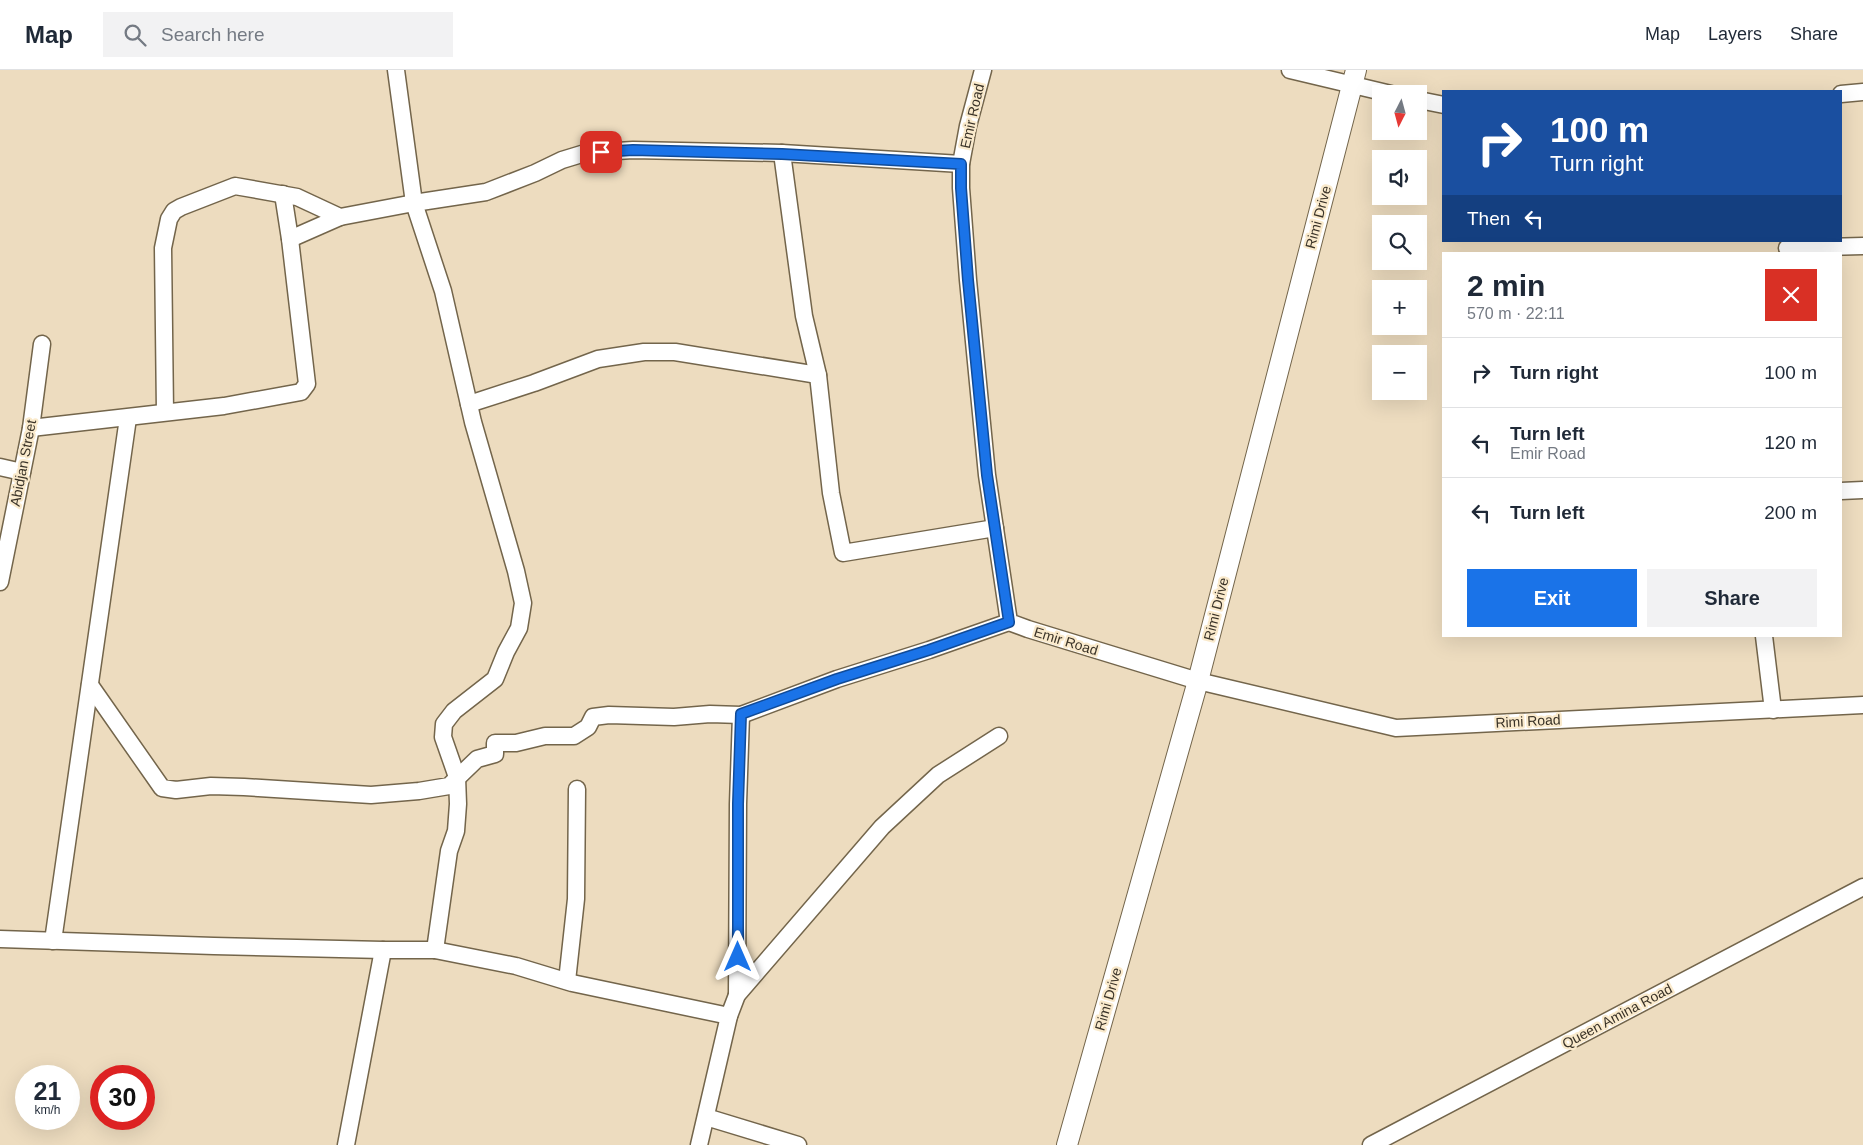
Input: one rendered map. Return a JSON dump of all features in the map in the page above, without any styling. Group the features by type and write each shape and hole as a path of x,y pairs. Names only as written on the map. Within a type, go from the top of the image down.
{"street":[{"path":"396,70 414,203 443,291 469,404 516,571 523,603 519,628 506,652 495,679 454,711 444,724 443,737 457,777 456,831 449,851 435,950"},
{"name":"Emir Road","path":"983,70 968,126 961,164 961,188 987,475 1009,622 1198,681"},
{"path":"1290,70 1354,78 1372,86"},
{"name":"Rimi Drive","path":"1067,1145 1198,681 1354,78"},
{"path":"1842,94 1863,92"},
{"path":"1428,102 1442,105"},
{"path":"290,239 340,217 486,192 535,174 562,160 586,153 633,150 782,154 961,164"},
{"path":"782,154 804,316 818,375 831,493 843,553 995,528"},
{"path":"165,412 163,248 169,219 174,211 235,186 297,197 340,217"},
{"path":"31,428 224,406 301,392 307,384 283,194"},
{"path":"1787,248 1863,246"},
{"name":"Abidjan Street","path":"0,582 31,428 42,344"},
{"path":"469,404 534,383 598,359 644,352 674,352 818,375"},
{"path":"53,942 128,418"},
{"path":"0,467 22,472"},
{"path":"1842,491 1863,490"},
{"path":"90,685 162,788 176,790 228,786 371,795 419,791 449,786 477,759 495,754 495,743 516,743 545,736 574,736 588,727 593,717 609,715 674,717 741,714 837,679 1009,622"},
{"path":"1764,637 1773,710"},
{"name":"Rimi Road","path":"1198,681 1396,728 1863,705"},
{"path":"737,995 738,804 741,714"},
{"path":"699,1145 729,1016 737,995 882,827 938,775 999,736"},
{"path":"567,981 576,899 577,789"},
{"name":"Queen Amina Road","path":"1371,1145 1863,886"},
{"path":"0,939 53,942 435,950 516,966 567,981 729,1016"},
{"path":"346,1145 383,950"},
{"path":"706,1117 798,1145"}],"route":[{"path":"601,152 633,150 782,154 961,164 968,280 987,475 1009,622 837,679 741,714 738,804 738,957"}]}
